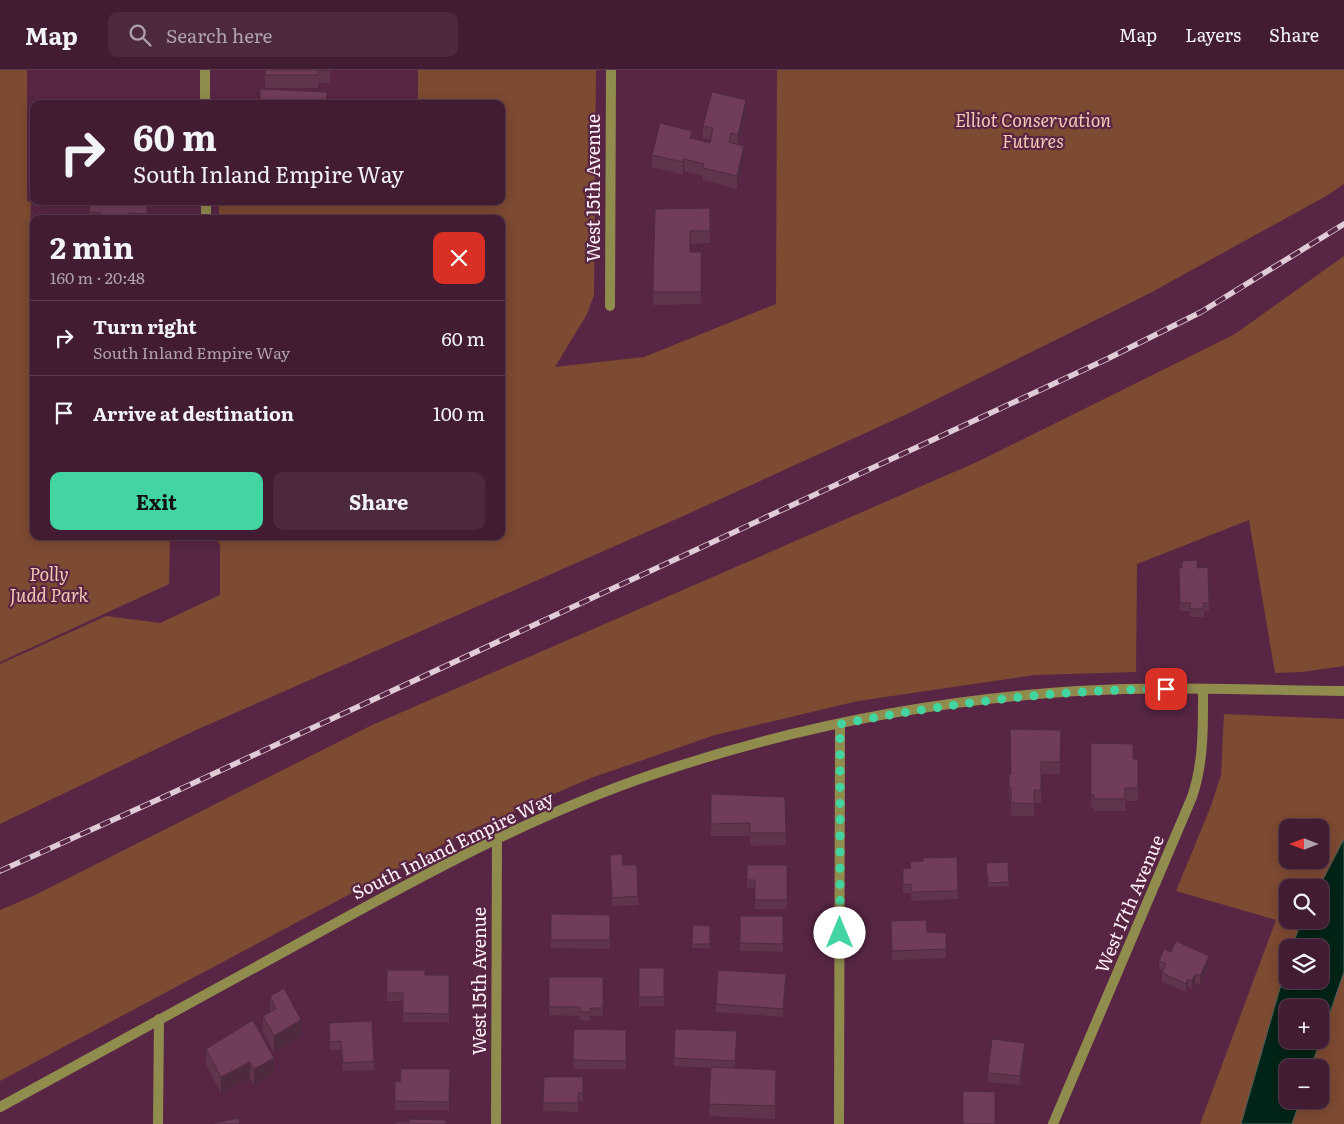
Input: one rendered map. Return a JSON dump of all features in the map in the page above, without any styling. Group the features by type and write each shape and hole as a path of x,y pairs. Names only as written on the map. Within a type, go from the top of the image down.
{"street":[{"path":"205,70 205,100"},
{"name":"West 15th Avenue","path":"610,306 611,70"},
{"name":"West 17th Avenue","path":"1053,1124 1197,785 1202,752 1203,690"},
{"name":"South Inland Empire Way","path":"0,1107 412,881 497,838 653,774 742,747 840,724 944,705 1033,694 1083,691 1344,691"},
{"path":"839,1124 840,724"},
{"name":"West 15th Avenue","path":"496,1124 497,838"},
{"path":"158,1124 160,1019"}],"green space":[{"name":"Polly Judd Park","path":"0,70 27,70 27,201 30,202 31,205 30,540 170,540 169,584 0,662"},
{"name":"Elliot Conservation Futures","path":"418,70 596,70 594,295 587,314 555,367 644,357 776,304 777,70 1344,70 1344,184 1328,195 1152,292 905,415 681,517 196,730 0,824 0,664 106,616 160,623 220,595 220,545 217,540 505,540 505,215 219,215 219,205 505,205 505,100 418,100"},
{"path":"1344,256 1344,666 1302,672 1275,673 1249,520 1137,564 1136,672 1035,675 858,701 715,735 591,778 466,832 0,1081 0,910 33,896 370,726 977,462 1235,334"},
{"path":"1224,714 1344,719 1344,839 1329,868 1329,819 1279,819 1279,869 1328,869 1323,879 1279,879 1279,929 1299,929 1295,939 1279,939 1280,989 1241,1124 1200,1124 1276,920 1176,891 1211,806 1221,775"},
{"path":"1344,972 1344,1124 1292,1124 1297,1109 1329,1109 1329,1059 1314,1059 1317,1049 1329,1049 1329,1015"}],"shaded area":[{"path":"1344,839 1344,972 1329,1015 1329,999 1279,999 1279,1049 1317,1049 1314,1059 1279,1059 1279,1109 1297,1109 1292,1124 1241,1124 1280,989 1329,989 1329,939 1295,939 1299,929 1329,929 1329,879 1323,879"}],"building":[{"path":"265,70 318,70 318,75 265,75"},
{"path":"260,89 327,92 326,100 260,100"},
{"path":"712,92 746,100 738,135 731,133 729,142 744,146 737,176 703,168 704,164 684,159 683,162 652,155 660,123 692,131 690,138 710,143 713,128 703,126"},
{"path":"90,205 148,205 147,214 101,215 101,213 89,212"},
{"path":"710,208 710,231 690,231 690,252 701,252 701,292 653,292 655,209"},
{"path":"1197,560 1197,568 1208,567 1209,603 1203,603 1204,609 1190,609 1190,603 1180,603 1179,568 1182,568 1182,561"},
{"path":"1010,729 1061,730 1060,762 1041,762 1041,791 1034,790 1034,804 1011,803 1011,787 1009,787 1009,774 1011,774"},
{"path":"1091,743 1133,744 1133,759 1138,759 1138,788 1125,788 1125,799 1094,799 1094,795 1091,795"},
{"path":"711,794 785,797 786,833 750,833 750,823 711,824"},
{"path":"622,854 623,865 637,865 638,896 612,898 610,855"},
{"path":"957,857 958,891 911,892 911,884 903,885 903,869 911,868 910,862 923,861 923,858"},
{"path":"1008,862 1009,882 988,883 986,863"},
{"path":"747,865 787,865 787,900 755,900 755,880 747,880"},
{"path":"551,914 610,915 610,940 551,940"},
{"path":"740,916 783,916 783,944 740,943"},
{"path":"926,920 927,932 946,933 946,949 892,951 891,921"},
{"path":"693,925 710,926 710,944 692,944"},
{"path":"1176,941 1209,956 1200,976 1195,974 1192,981 1188,979 1186,984 1162,973 1166,964 1159,961 1164,949 1171,952"},
{"path":"639,968 664,968 664,997 639,997"},
{"path":"387,970 425,970 425,975 449,975 449,1014 403,1013 403,993 387,993"},
{"path":"718,970 786,974 783,1009 716,1004"},
{"path":"549,977 603,977 603,1008 590,1008 590,1012 580,1012 580,1007 549,1007"},
{"path":"284,988 301,1020 274,1036 263,1016 276,1009 270,996"},
{"path":"253,1020 274,1058 254,1069 250,1062 221,1077 206,1049"},
{"path":"372,1021 374,1061 343,1063 341,1041 330,1042 329,1023"},
{"path":"574,1029 626,1030 626,1061 573,1060"},
{"path":"675,1029 737,1031 735,1061 674,1058"},
{"path":"992,1039 1025,1043 1020,1076 988,1073"},
{"path":"711,1067 776,1070 775,1106 709,1104"},
{"path":"401,1069 450,1069 449,1102 395,1101 395,1081 400,1082"},
{"path":"544,1077 583,1077 583,1093 578,1093 578,1103 543,1103"},
{"path":"963,1091 995,1092 995,1124 963,1124"},
{"path":"239,1118 240,1124 209,1124"},
{"path":"409,1119 446,1120 446,1124 395,1124 395,1122 409,1122"}],"railway":[{"path":"0,871 1107,359 1201,312 1344,224"}],"route":[{"path":"840,933 840,724 960,702 1083,691 1166,689"}]}
